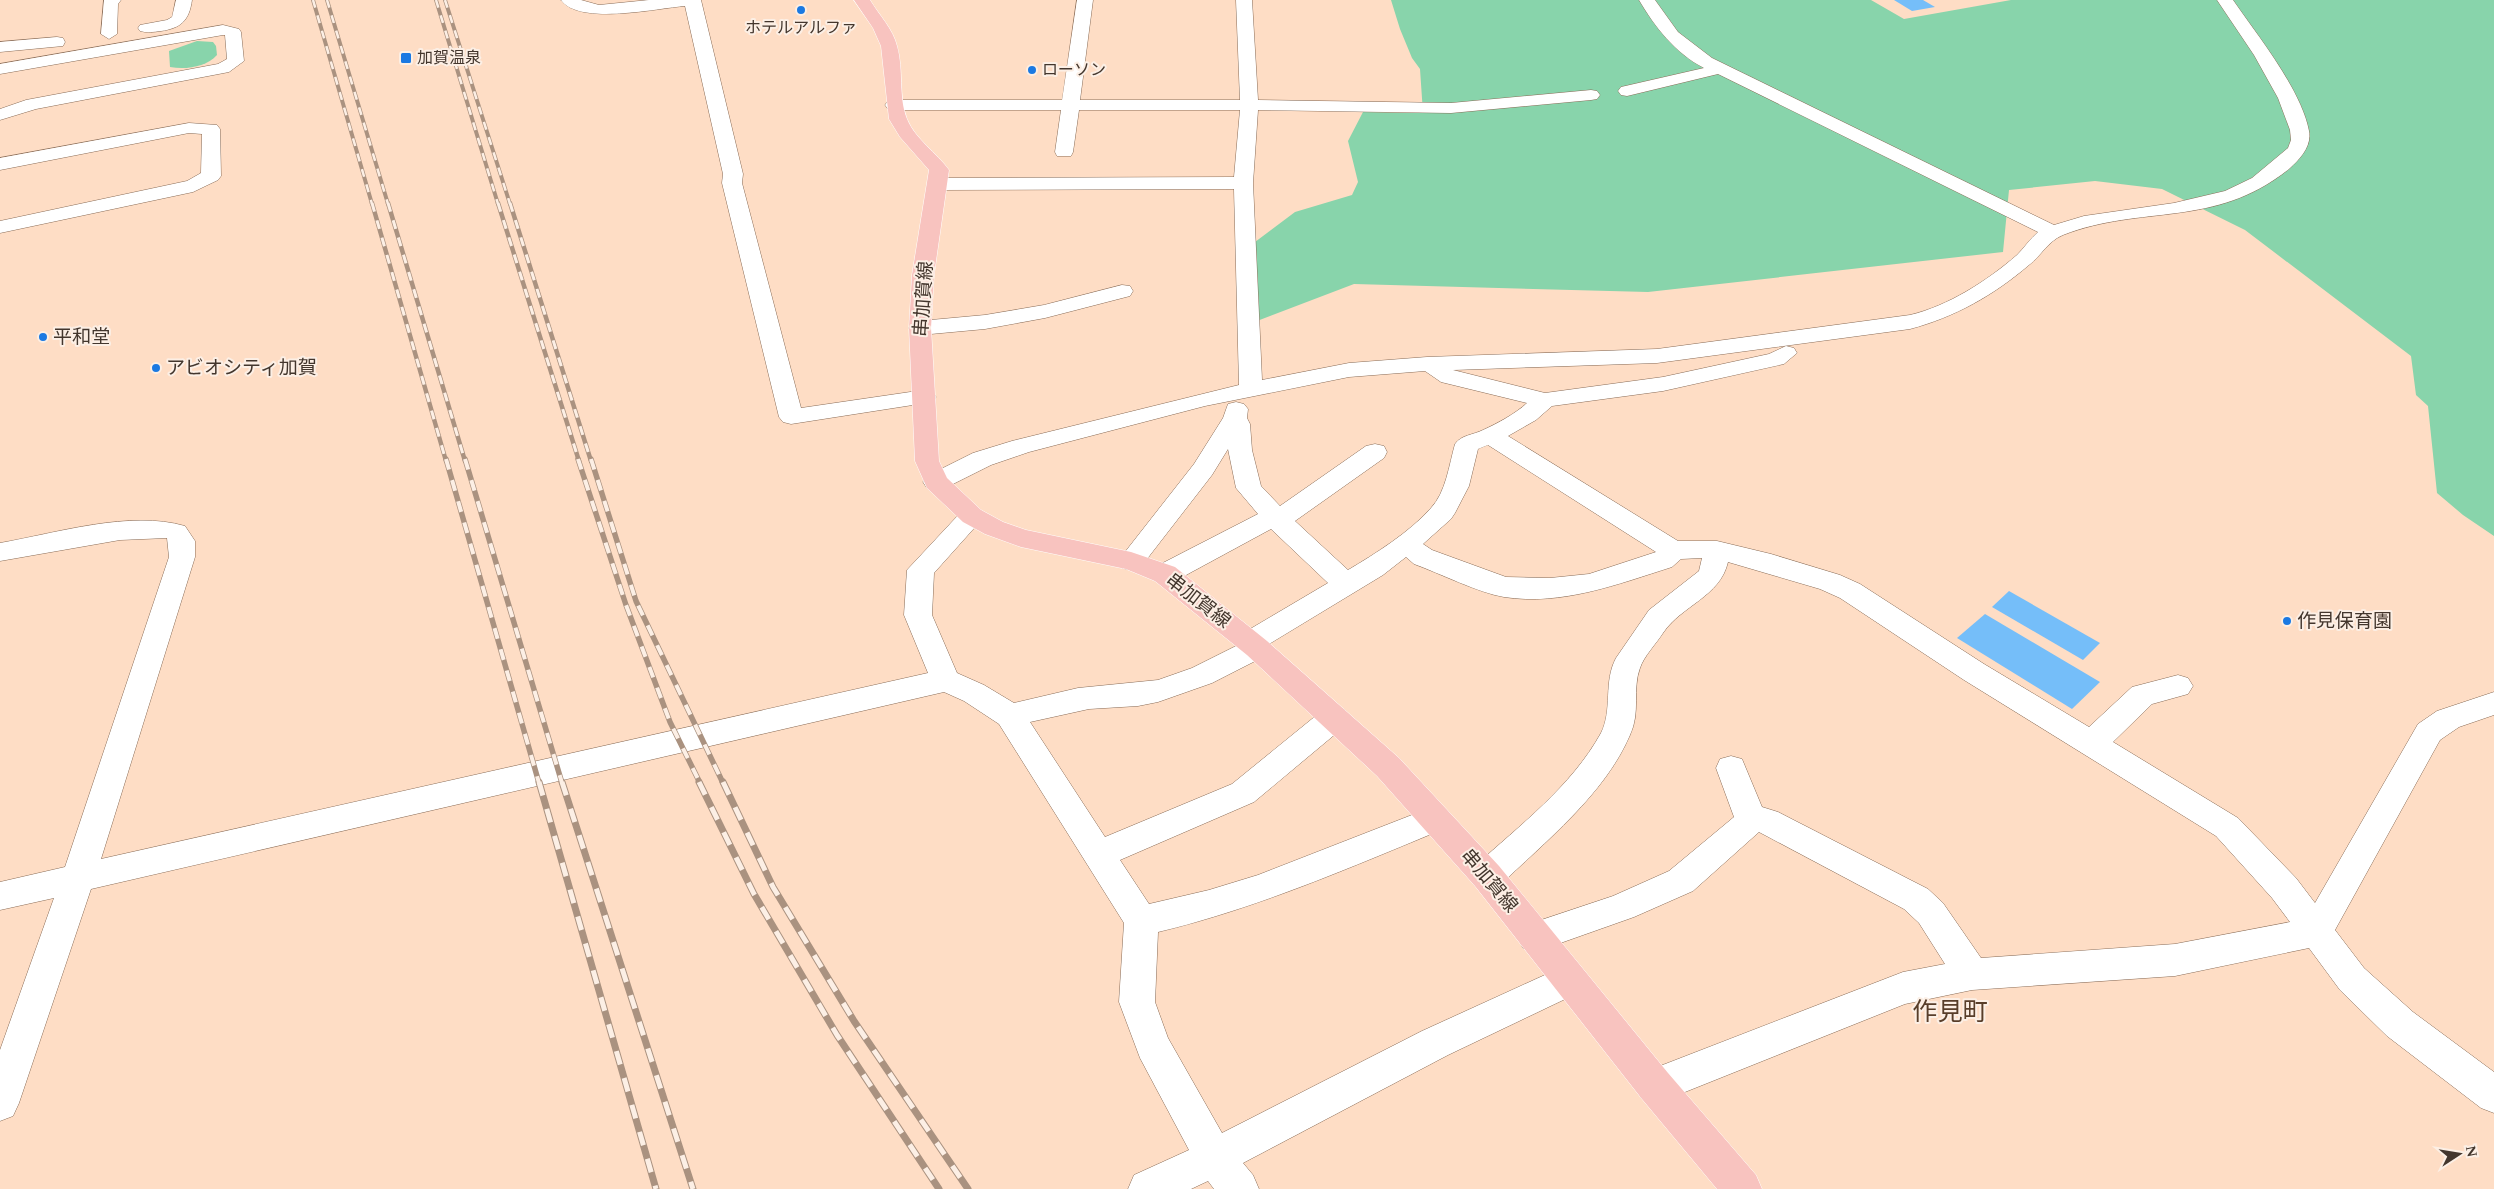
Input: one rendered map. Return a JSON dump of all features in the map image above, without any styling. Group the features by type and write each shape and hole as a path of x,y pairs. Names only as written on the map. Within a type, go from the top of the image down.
{"main road":[{"name":"串加賀線","path":"862,0 883,32 889,46 894,105 899,120 906,133 932,159 939,170 923,275 920,328 928,461 936,482 972,516 994,528 1021,538 1131,561 1165,574 1254,645 1388,768 1487,876 1655,1086 1742,1189"}],"street":[{"path":"109,34 110,2 113,0"},
{"path":"0,47 90,39 177,22 182,16 184,0"},
{"path":"569,0 585,8 599,10 692,0 733,174 732,183 791,417 924,397"},
{"path":"1064,152 1072,105 1084,0"},
{"path":"1131,561 1203,468 1234,418 1246,391 1243,183 1249,105 1244,0"},
{"path":"1647,0 1663,26 1682,46 1718,69 2053,232"},
{"path":"936,482 982,459 1021,446 1204,399 1349,370 1427,364 1657,356 1910,322 1939,315 1970,298 2022,261 2041,239 2053,232 2076,224 2203,205 2229,197 2272,173 2300,147 2300,134 2287,94 2264,54 2225,0"},
{"path":"0,69 224,30 233,32 236,61 223,68 32,104 0,115"},
{"path":"154,42 154,80"},
{"path":"1626,91 1671,82 1718,69"},
{"path":"894,105 1249,105 1467,108 1591,95"},
{"path":"0,164 188,128 210,129 211,176 205,182 0,227"},
{"path":"938,184 1243,183"},
{"path":"920,328 985,322 1045,311 1122,291"},
{"path":"1427,364 1449,377 1545,400 1663,384 1776,359 1791,351 1792,339"},
{"path":"1010,716 1076,700 1142,694 1169,688 1209,673 1406,544 1442,513 1456,486 1467,444 1490,436 1528,415 1545,400"},
{"path":"1234,418 1238,424 1240,450 1249,488 1276,518 1346,584"},
{"path":"1490,436 1674,551"},
{"path":"1165,574 1276,518 1375,452"},
{"path":"946,680 918,615 921,570 972,516"},
{"path":"0,552 136,529 161,528 175,532 182,541 182,557 78,878 0,1103"},
{"path":"1406,544 1423,557 1504,587 1550,588 1590,583 1663,560 1674,551 1693,548 1717,550 1762,560 1850,591 1974,672 2227,827 2284,888 2352,979 2400,1024 2494,1095"},
{"path":"1487,876 1542,826 1585,782 1616,734 1624,707 1622,688 1626,666 1659,617 1711,575 1717,550"},
{"path":"0,896 946,680 974,693 1010,716 1141,921 1137,1002 1153,1046 1214,1158 1239,1189"},
{"path":"2092,744 2142,695 2178,686"},
{"path":"1655,1086 1903,988 1972,974 2059,970 2175,960 2316,932 2429,732 2448,719 2494,703"},
{"path":"1099,854 1243,793 1334,718"},
{"path":"1535,937 1622,907 1682,881 1747,825 1750,817 1732,768"},
{"path":"1750,817 1767,821 1916,899 1931,913 1972,974"},
{"path":"1141,921 1208,905 1264,887 1435,819"},
{"path":"1148,1189 1214,1158 1435,1043 1570,980"}],"green space":[{"path":"1391,0 1871,0 1904,19 2011,0 2494,0 2494,536 2463,515 2437,493 2428,406 2416,395 2411,356 2245,230 2162,189 2095,181 2009,190 2003,252 1648,292 1354,284 1257,321 1255,242 1295,212 1352,195 1358,182 1348,141 1363,112 1423,113 1420,69 1412,58"},
{"path":"197,41 213,42 216,46 217,55 202,65 195,67 170,67 169,51"}],"water":[{"path":"1894,0 1923,0 1935,7 1912,11"},
{"path":"2009,591 2100,643 2083,660 1992,607"},
{"path":"1985,614 2100,682 2072,709 1957,638"}],"railway":[{"path":"313,0 372,204"},
{"path":"327,0 388,204"},
{"path":"436,0 498,204"},
{"path":"445,0 510,204"},
{"path":"372,203 446,461"},
{"path":"388,203 465,461"},
{"path":"498,203 579,461"},
{"path":"510,203 591,461"},
{"path":"446,459 539,783"},
{"path":"465,459 562,783"},
{"path":"578,459 626,605 670,722 700,783"},
{"path":"591,459 636,601 723,783"},
{"path":"539,782 656,1189"},
{"path":"562,782 693,1189"},
{"path":"699,782 754,894 837,1035 939,1189"},
{"path":"723,782 773,887 854,1021 968,1189"}],"place":[{"name":"ホテルアルファ","path":"801,10"},
{"name":"加賀温泉","path":"406,58"},
{"name":"ローソン","path":"1032,70"},
{"name":"平和堂","path":"43,337"},
{"name":"アビオシティ加賀","path":"156,368"},
{"name":"作見保育園","path":"2287,621"}],"district":[{"name":"作見町","path":"1950,1013"}]}
